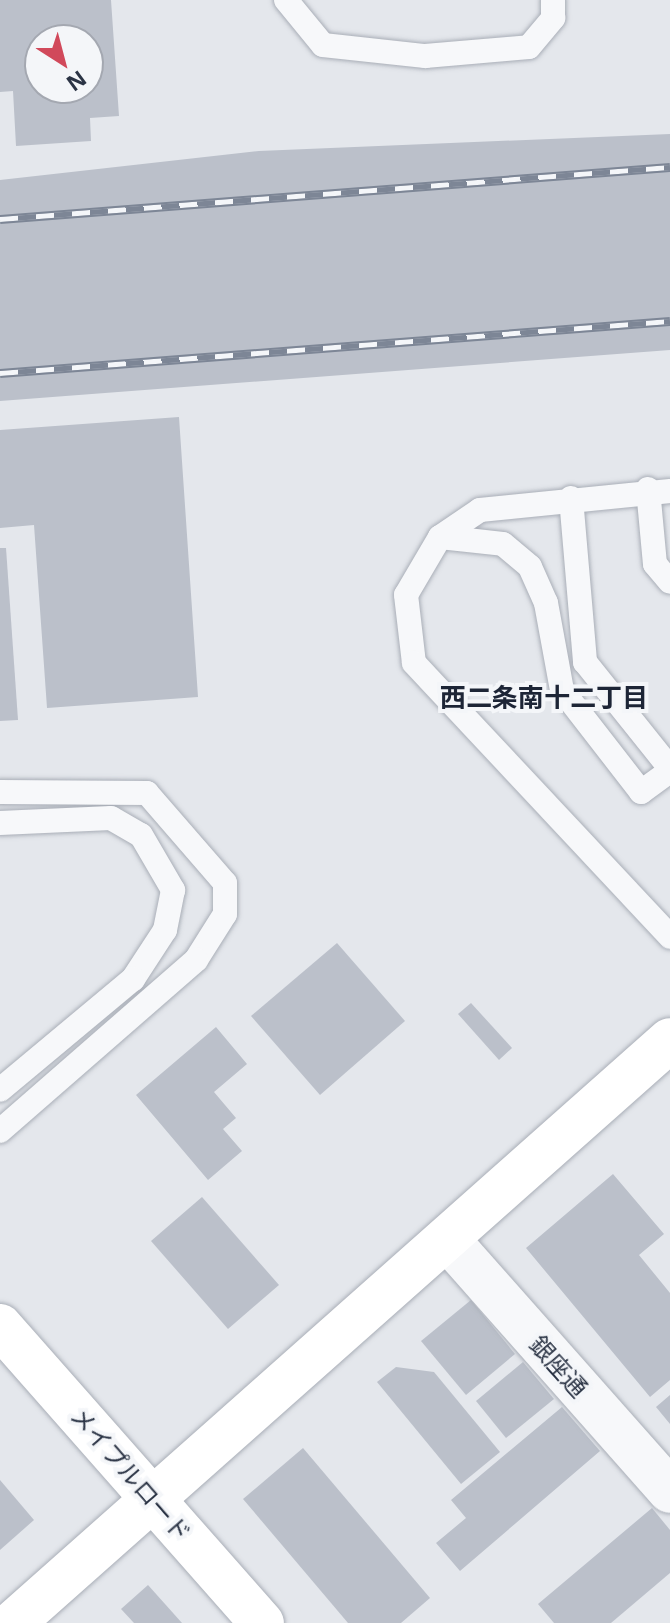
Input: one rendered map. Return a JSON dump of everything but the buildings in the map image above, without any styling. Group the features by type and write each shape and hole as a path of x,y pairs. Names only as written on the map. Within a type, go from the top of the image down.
{"street":[{"path":"13,1623 670,1040"},
{"name":"銀座通","path":"448,1240 670,1491"},
{"name":"メイプルロード","path":"0,1326 262,1623"}],"lane":[{"path":"286,0 323,45 425,56 529,47 553,18 553,0"},
{"path":"670,582 655,564 659,490 480,510 440,537 406,595 414,663 670,937"},
{"path":"440,537 503,544 530,567 546,603 562,690 641,792 670,770 585,662 571,498"},
{"path":"0,792 147,793 225,883 225,914 196,960 0,1131"},
{"path":"0,823 111,818 141,835 173,890 165,930 133,979 0,1090"}],"railway":[{"path":"0,219 670,167"},
{"path":"0,373 670,321"}],"district":[{"name":"西二条南十二丁目","path":"544,698"}]}
